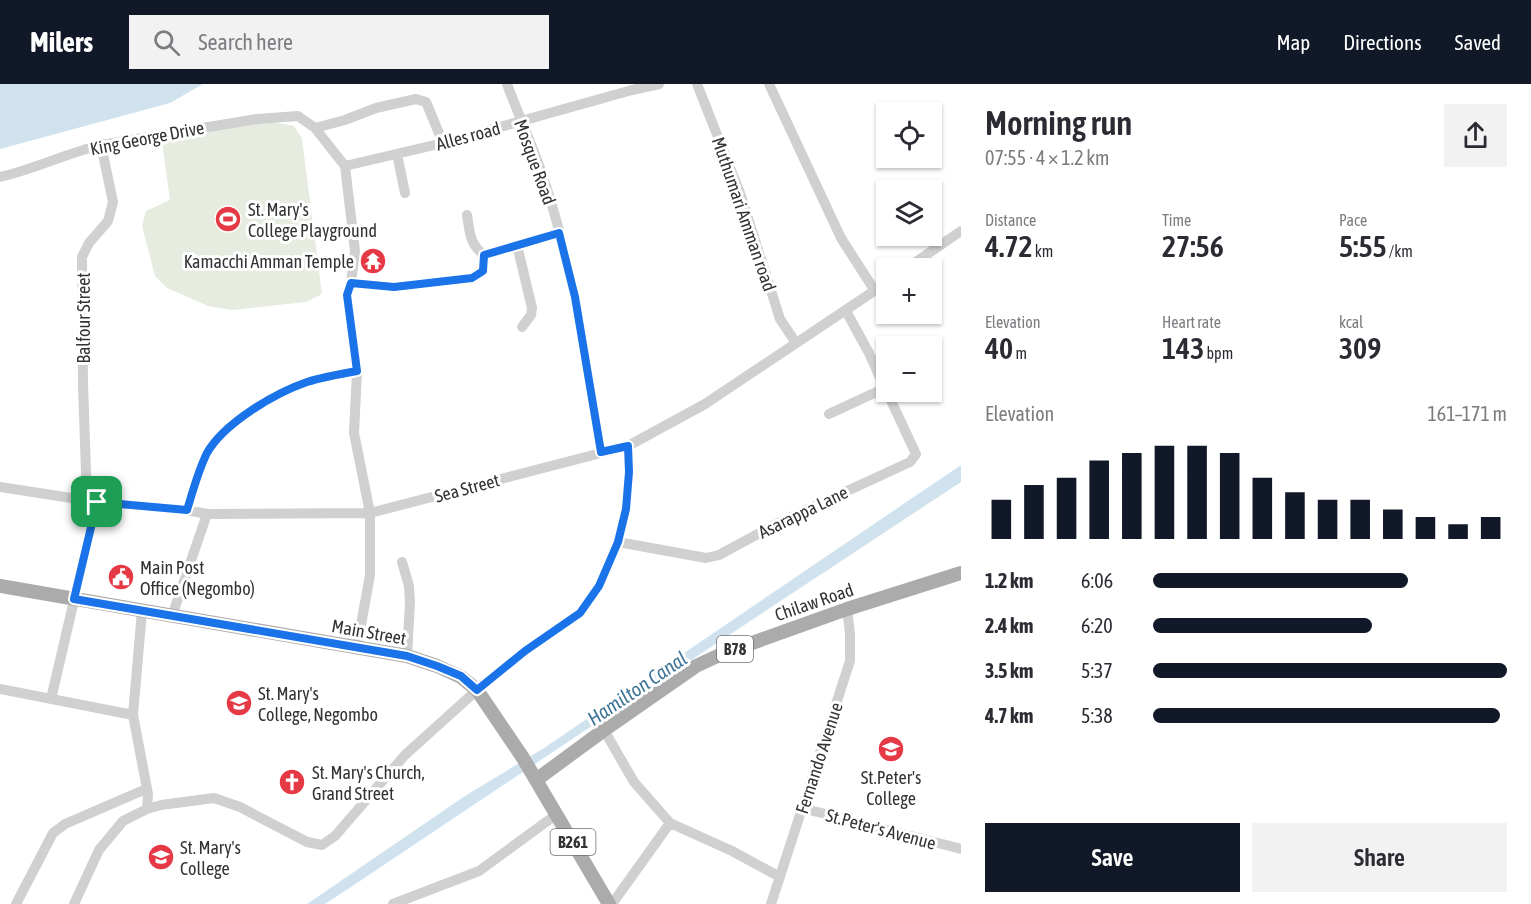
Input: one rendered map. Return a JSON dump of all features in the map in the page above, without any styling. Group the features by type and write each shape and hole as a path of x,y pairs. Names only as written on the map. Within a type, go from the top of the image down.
{"main road":[{"name":"Chilaw Road","path":"536,780 696,666 724,653 847,609 961,573"},
{"name":"Main Street","path":"0,586 407,656 461,676 477,690 523,758 610,904"}],"street":[{"name":"Mosque Road","path":"507,84 542,174 559,233 575,297 601,452"},
{"name":"Alles road","path":"345,166 443,143 631,87 659,84"},
{"name":"Muthumari Amman road","path":"697,84 740,194 780,319 796,343"},
{"path":"769,84 841,238 875,291"},
{"path":"357,647 369,575 370,513 354,433 357,371 347,295 355,251 345,166 315,128 376,108 416,99 426,102 443,143"},
{"name":"King George Drive","path":"0,177 22,172 101,145 257,119 298,116 315,128"},
{"name":"Balfour Street","path":"51,699 74,599 92,502 83,384 82,257 89,243 108,221 113,202 101,145"},
{"path":"396,154 405,193"},
{"path":"467,215 471,240 476,249 484,255"},
{"path":"922,258 961,231"},
{"path":"484,255 559,233"},
{"path":"517,245 532,308 531,315 522,327"},
{"path":"351,283 394,287 472,278 483,271 484,255"},
{"name":"Sea Street","path":"0,487 92,502 187,510 207,514 370,513 628,446 705,404 875,291"},
{"name":"Asarappa Lane","path":"846,311 876,368"},
{"path":"187,510 207,453 232,424 274,396 307,382 357,371"},
{"path":"829,414 876,394"},
{"name":"Asarappa Lane","path":"618,542 706,558 719,555 780,522 910,462 916,454 892,402"},
{"path":"88,904 76,899 99,850 123,821 161,805 214,798 240,807 307,842 322,845 335,836 405,755 477,690 525,651 580,613 599,586 618,542 626,509 629,472 628,446"},
{"path":"172,616 207,514"},
{"path":"402,562 409,586 410,602 407,656"},
{"name":"Fernando Avenue","path":"771,904 850,661 847,609"},
{"path":"142,611 133,714 146,789 147,809"},
{"path":"0,689 133,714"},
{"path":"604,730 634,782 670,823 732,851 780,877"},
{"path":"16,904 53,833 65,824 146,789"},
{"name":"St.Peter's Avenue","path":"802,808 961,849"},
{"path":"393,904 479,871 557,814"},
{"path":"610,904 670,823"}],"shaded area":[{"name":"St. Mary's College Playground","path":"257,119 294,126 302,139 322,294 306,302 232,310 208,306 167,288 155,276 142,226 146,211 170,200 161,135"}],"water":[{"path":"0,84 203,84 170,103 0,149"},
{"name":"Hamilton Canal","path":"961,465 961,482 325,904 307,904 465,796 544,748"}],"place":[{"name":"St. Mary's College Playground","path":"228,219"},
{"name":"Kamacchi Amman Temple","path":"373,261"},
{"name":"Main Post Office (Negombo)","path":"121,577"},
{"name":"St. Mary's College, Negombo","path":"239,703"},
{"name":"St.Peter's College","path":"891,749"},
{"name":"St. Mary's Church, Grand Street","path":"292,782"},
{"name":"St. Mary's College","path":"161,857"}],"route":[{"path":"559,233 575,297 601,452 628,446 629,472 626,509 618,542 599,586 580,613 525,651 477,690 461,676 407,656 74,599 97,502 187,510 207,453 232,424 274,396 307,382 357,371 347,295 351,283 394,287 472,278 483,271 484,255 559,233"}]}
